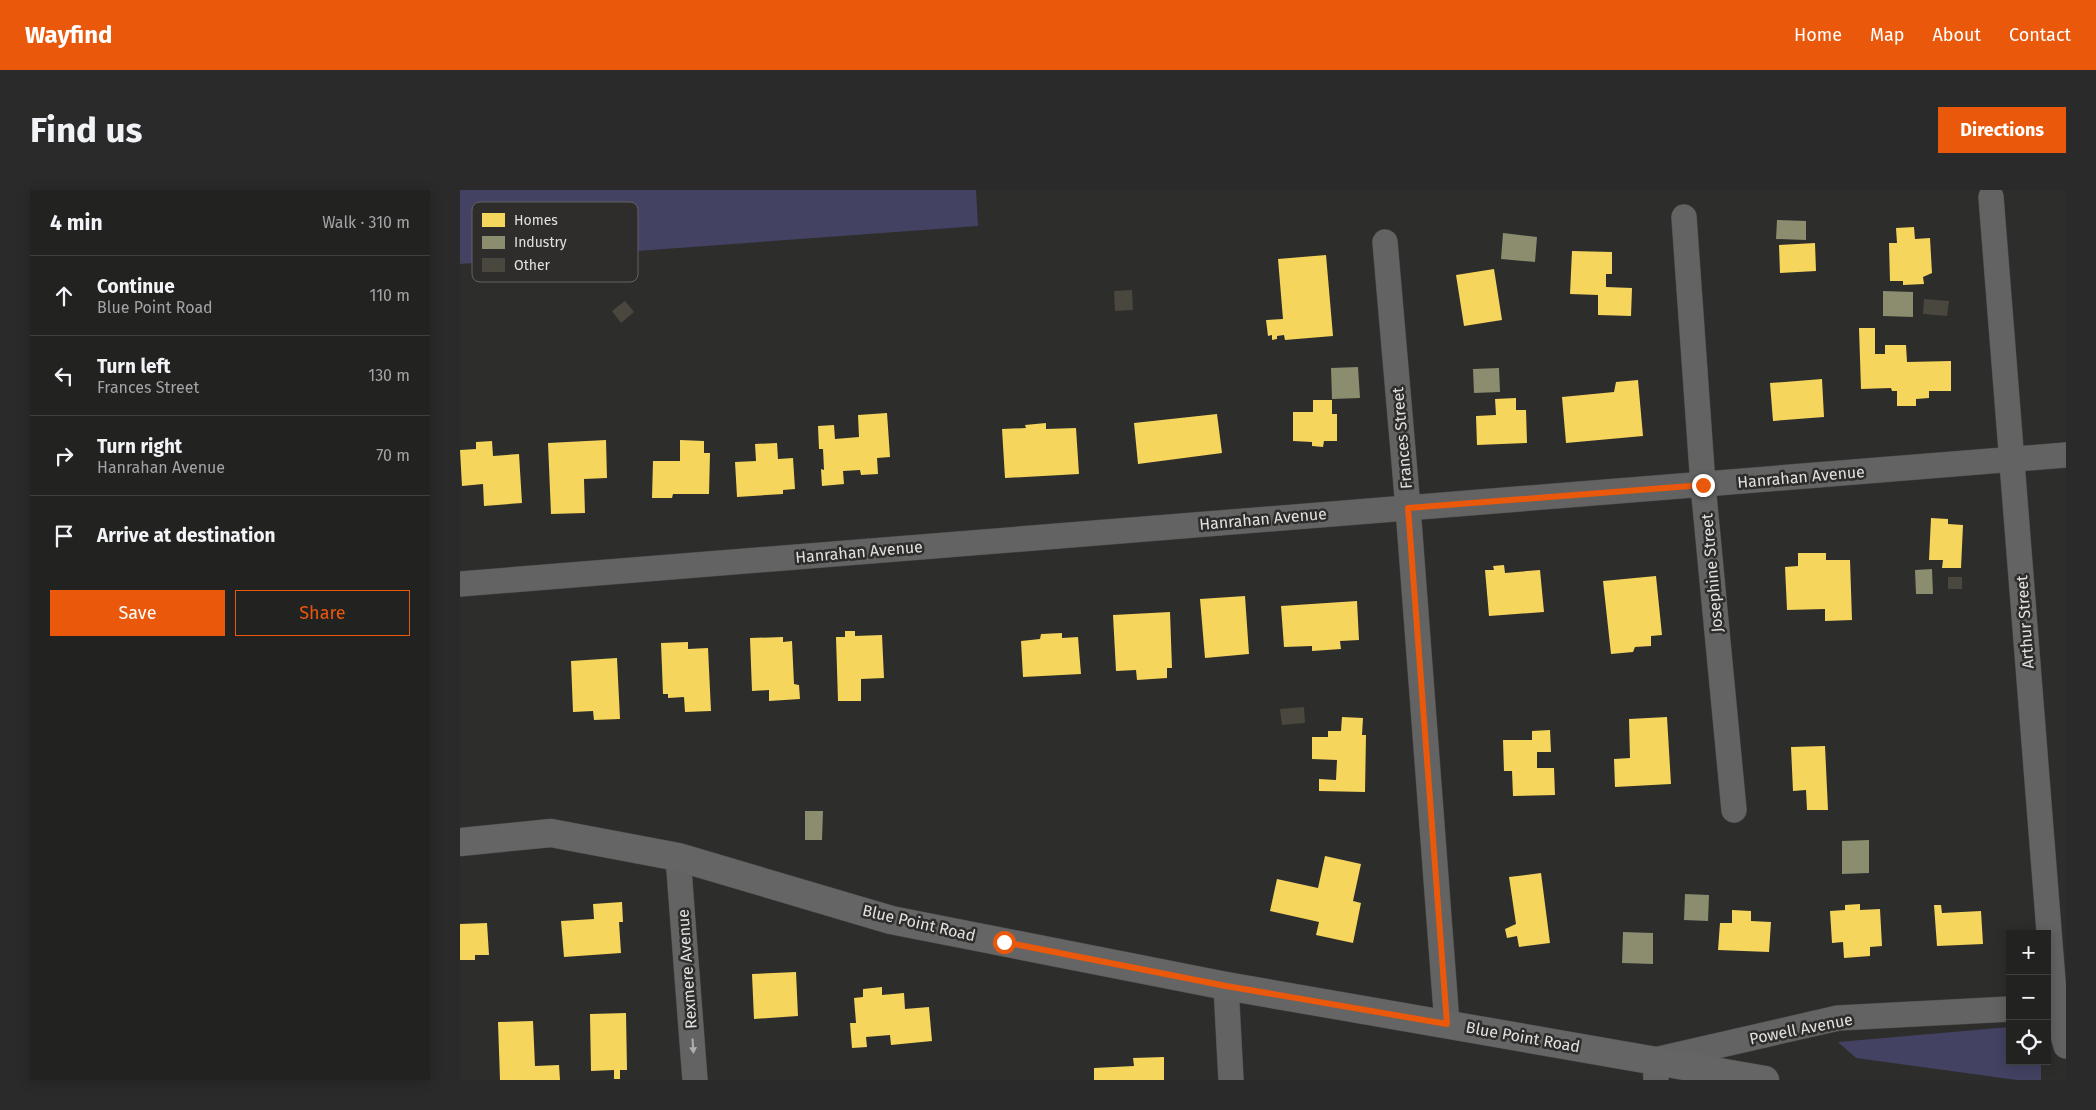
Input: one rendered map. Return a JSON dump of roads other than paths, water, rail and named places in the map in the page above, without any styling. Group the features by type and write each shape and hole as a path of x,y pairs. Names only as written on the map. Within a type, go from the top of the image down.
{"street":[{"name":"Arthur Street","path":"1991,197 2056,1007 2066,1046"},
{"name":"Josephine Street","path":"1684,217 1703,485 1734,810"},
{"name":"Frances Street","path":"1384,242 1408,508 1447,1024"},
{"name":"Hanrahan Avenue","path":"460,584 2066,455"},
{"name":"Blue Point Road","path":"460,842 551,833 678,857 891,920 1226,986 1447,1024 1655,1070 1765,1080"},
{"name":"Rexmere Avenue","path":"678,857 695,1080"},
{"path":"1226,986 1231,1080"},
{"name":"Powell Avenue","path":"1655,1070 1838,1018 2006,1009"}]}
